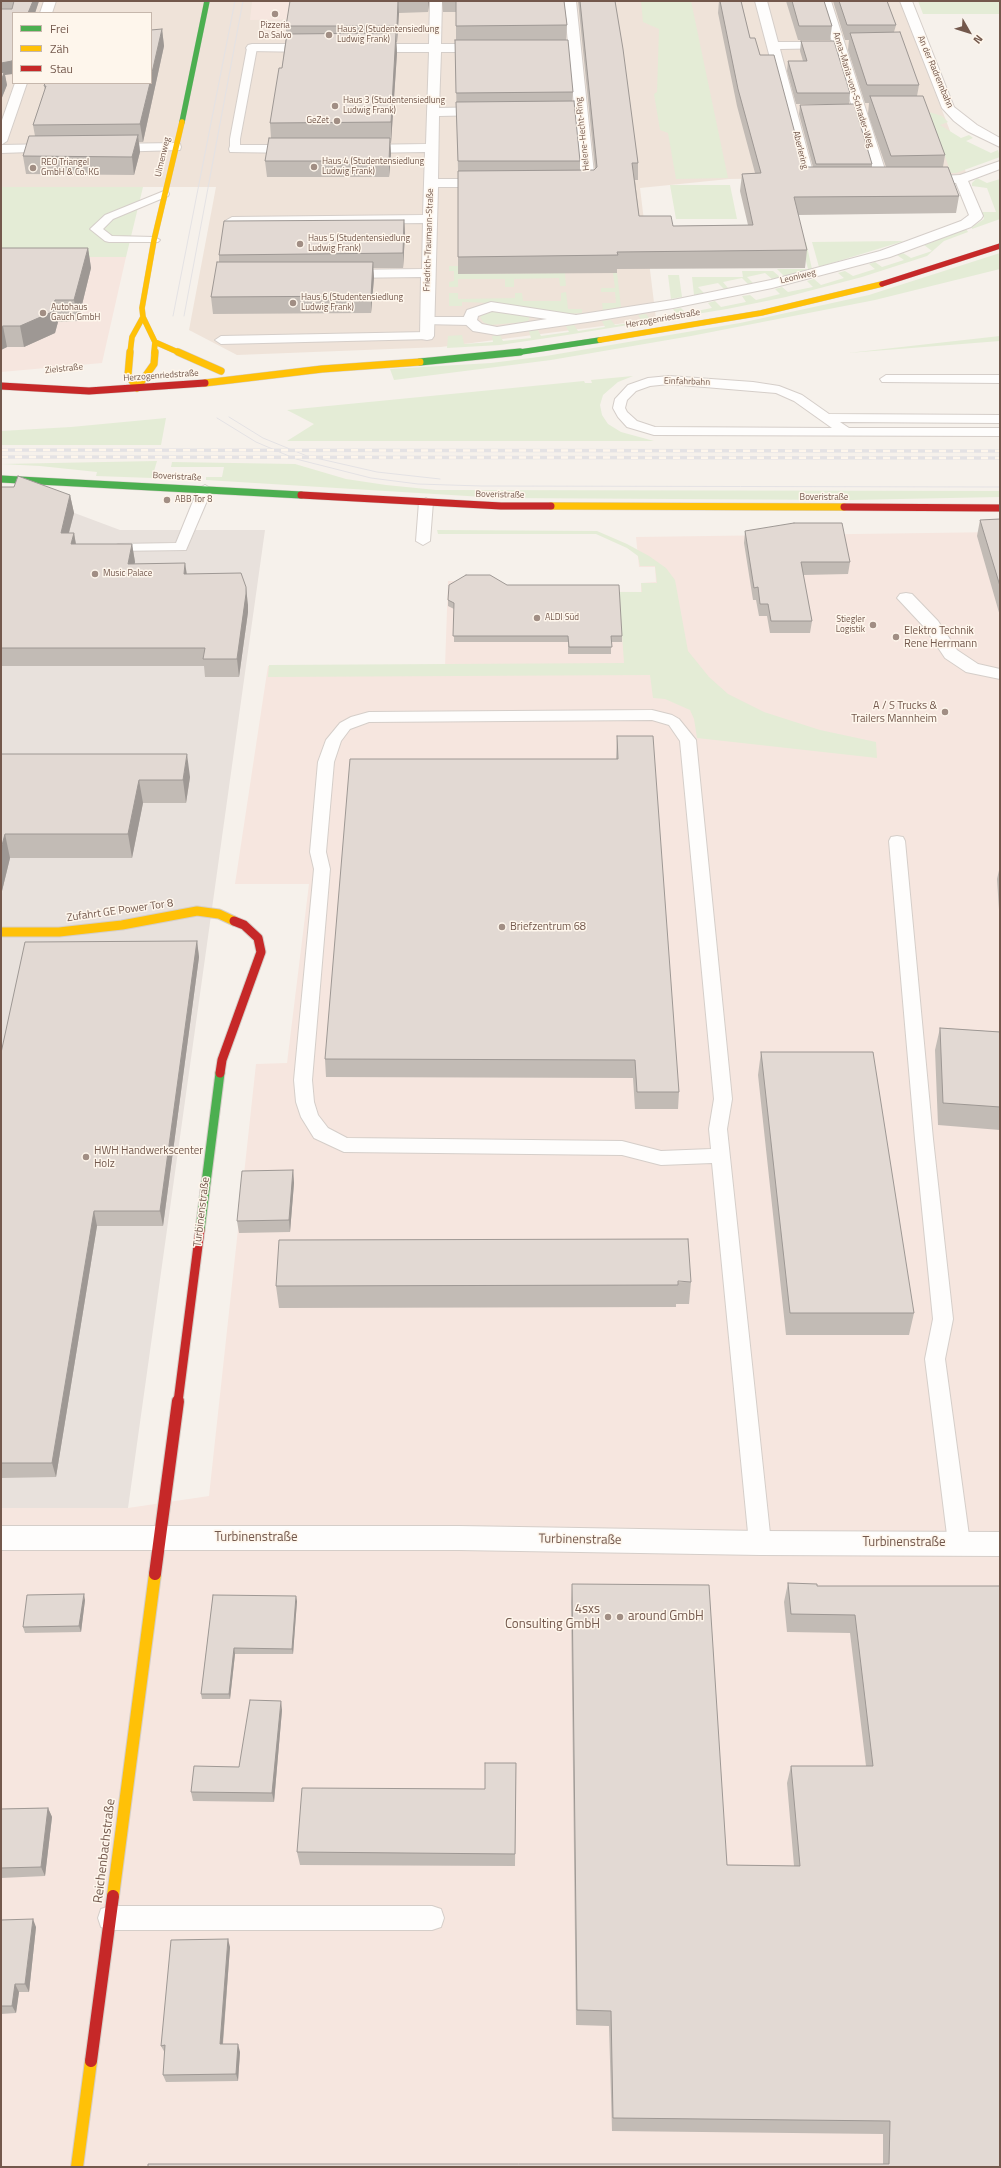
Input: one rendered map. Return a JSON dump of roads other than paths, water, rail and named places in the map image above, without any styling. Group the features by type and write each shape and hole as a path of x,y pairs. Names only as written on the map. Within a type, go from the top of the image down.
{"street":[{"path":"46,12 50,1"},
{"name":"Ulmenweg","path":"137,388 154,364 155,342 143,317 142,308 154,240 188,96 207,1"},
{"name":"Friedrich-Traumann-Straße","path":"427,336 436,1"},
{"name":"Helene-Hecht-Ring","path":"557,183 588,183 570,1"},
{"name":"Aberlering","path":"761,1 808,180 837,180"},
{"name":"Anna-Maria-von-Schrader-Weg","path":"825,1 845,45 859,108 881,179"},
{"name":"An der Radrennbahn","path":"906,1 923,44 942,108 972,128 1000,143"},
{"path":"908,44 923,44"},
{"path":"773,46 845,45"},
{"path":"559,48 575,47"},
{"path":"252,48 324,48"},
{"path":"355,48 497,48"},
{"path":"1,141 21,84"},
{"path":"846,108 872,108"},
{"path":"789,109 804,109"},
{"path":"433,112 496,111"},
{"path":"566,111 581,111"},
{"path":"1,148 71,148"},
{"path":"94,148 175,148"},
{"path":"345,149 432,148"},
{"path":"235,149 314,149"},
{"path":"934,179 961,179 1000,165"},
{"path":"866,180 896,179"},
{"name":"Leoniweg","path":"573,319 491,306 472,313 469,321 478,328 497,331 673,304 772,284 885,254 966,224 976,216 961,179"},
{"path":"431,183 502,183"},
{"path":"232,221 430,219"},
{"name":"Herzogenriedstraße","path":"197,372 322,369 501,355 559,347 761,313 869,288 999,247"},
{"path":"327,274 428,273"},
{"name":"Ulmenweg","path":"125,375 132,337 143,317"},
{"path":"155,342 221,371"},
{"name":"Herzogenriedstraße","path":"1,386 89,391 242,380 322,369"},
{"name":"Herzogenriedstraße","path":"125,375 162,374"},
{"path":"125,375 137,388"},
{"name":"Zielstraße","path":"1,386 54,380"},
{"name":"Boveristraße","path":"1,479 516,506 1000,508"},
{"path":"906,598 932,625 951,654 972,668 1000,674"},
{"name":"Zufahrt GE Power Tor 8","path":"1,932 59,932 122,925 197,911 219,914"},
{"name":"Turbinenstraße","path":"160,1538 222,1060 261,952 258,938 244,924 219,914"},
{"name":"Turbinenstraße","path":"1,1538 459,1538 760,1543 1000,1544"},
{"name":"Reichenbachstraße","path":"77,2167 160,1538"}],"lane":[{"path":"235,149 235,139 252,48"},
{"path":"154,240 109,239 96,229 109,217 164,194"},
{"path":"427,321 469,321"},
{"path":"221,340 427,336"},
{"path":"886,379 1000,379"},
{"name":"Einfahrbahn","path":"845,431 798,398 779,390 752,386 669,380 648,382 632,388 621,399 619,408 622,414 632,424 654,431 1000,432"},
{"path":"827,418 1000,418"},
{"path":"118,548 181,547 205,489"},
{"path":"423,541 426,502"},
{"path":"721,1156 661,1158 622,1148 344,1145 321,1133 310,1117 305,1102 303,1080 322,869 318,852 326,762 334,740 345,726 356,720 369,717 652,715 667,718 679,726 688,740 722,1099 718,1128 721,1156 760,1543"},
{"path":"897,841 924,1139 943,1319 935,1359 959,1543"},
{"path":"110,1918 432,1918"}],"tram line":[{"path":"173,316 235,1"},
{"path":"184,316 243,1"},
{"path":"229,417 263,438 307,456 377,472 440,479"},
{"path":"217,418 256,442 296,459 371,478 418,484 481,486 1000,487"}],"railway":[{"path":"1,450 1000,451"},
{"path":"1,457 1000,458"}],"place":[{"name":"Pizzeria Da Salvo","path":"275,14"},
{"name":"Haus 2 (Studentensiedlung Ludwig Frank)","path":"329,35"},
{"name":"Haus 3 (Studentensiedlung Ludwig Frank)","path":"335,106"},
{"name":"GeZet","path":"337,121"},
{"name":"Haus 4 (Studentensiedlung Ludwig Frank)","path":"314,167"},
{"name":"REO Triangel GmbH & Co. KG","path":"33,168"},
{"name":"Haus 5 (Studentensiedlung Ludwig Frank)","path":"300,244"},
{"name":"Haus 6 (Studentensiedlung Ludwig Frank)","path":"293,303"},
{"name":"Autohaus Gauch GmbH","path":"43,313"},
{"name":"ABB Tor 8","path":"167,500"},
{"name":"Music Palace","path":"95,574"},
{"name":"ALDI Süd","path":"537,618"},
{"name":"Stiegler Logistik","path":"873,625"},
{"name":"Elektro Technik Rene Herrmann","path":"896,637"},
{"name":"A / S Trucks & Trailers Mannheim","path":"945,712"},
{"name":"Briefzentrum 68","path":"502,927"},
{"name":"HWH Handwerkscenter Holz","path":"86,1157"},
{"name":"4sxs Consulting GmbH","path":"608,1617"},
{"name":"around GmbH","path":"620,1617"}]}
